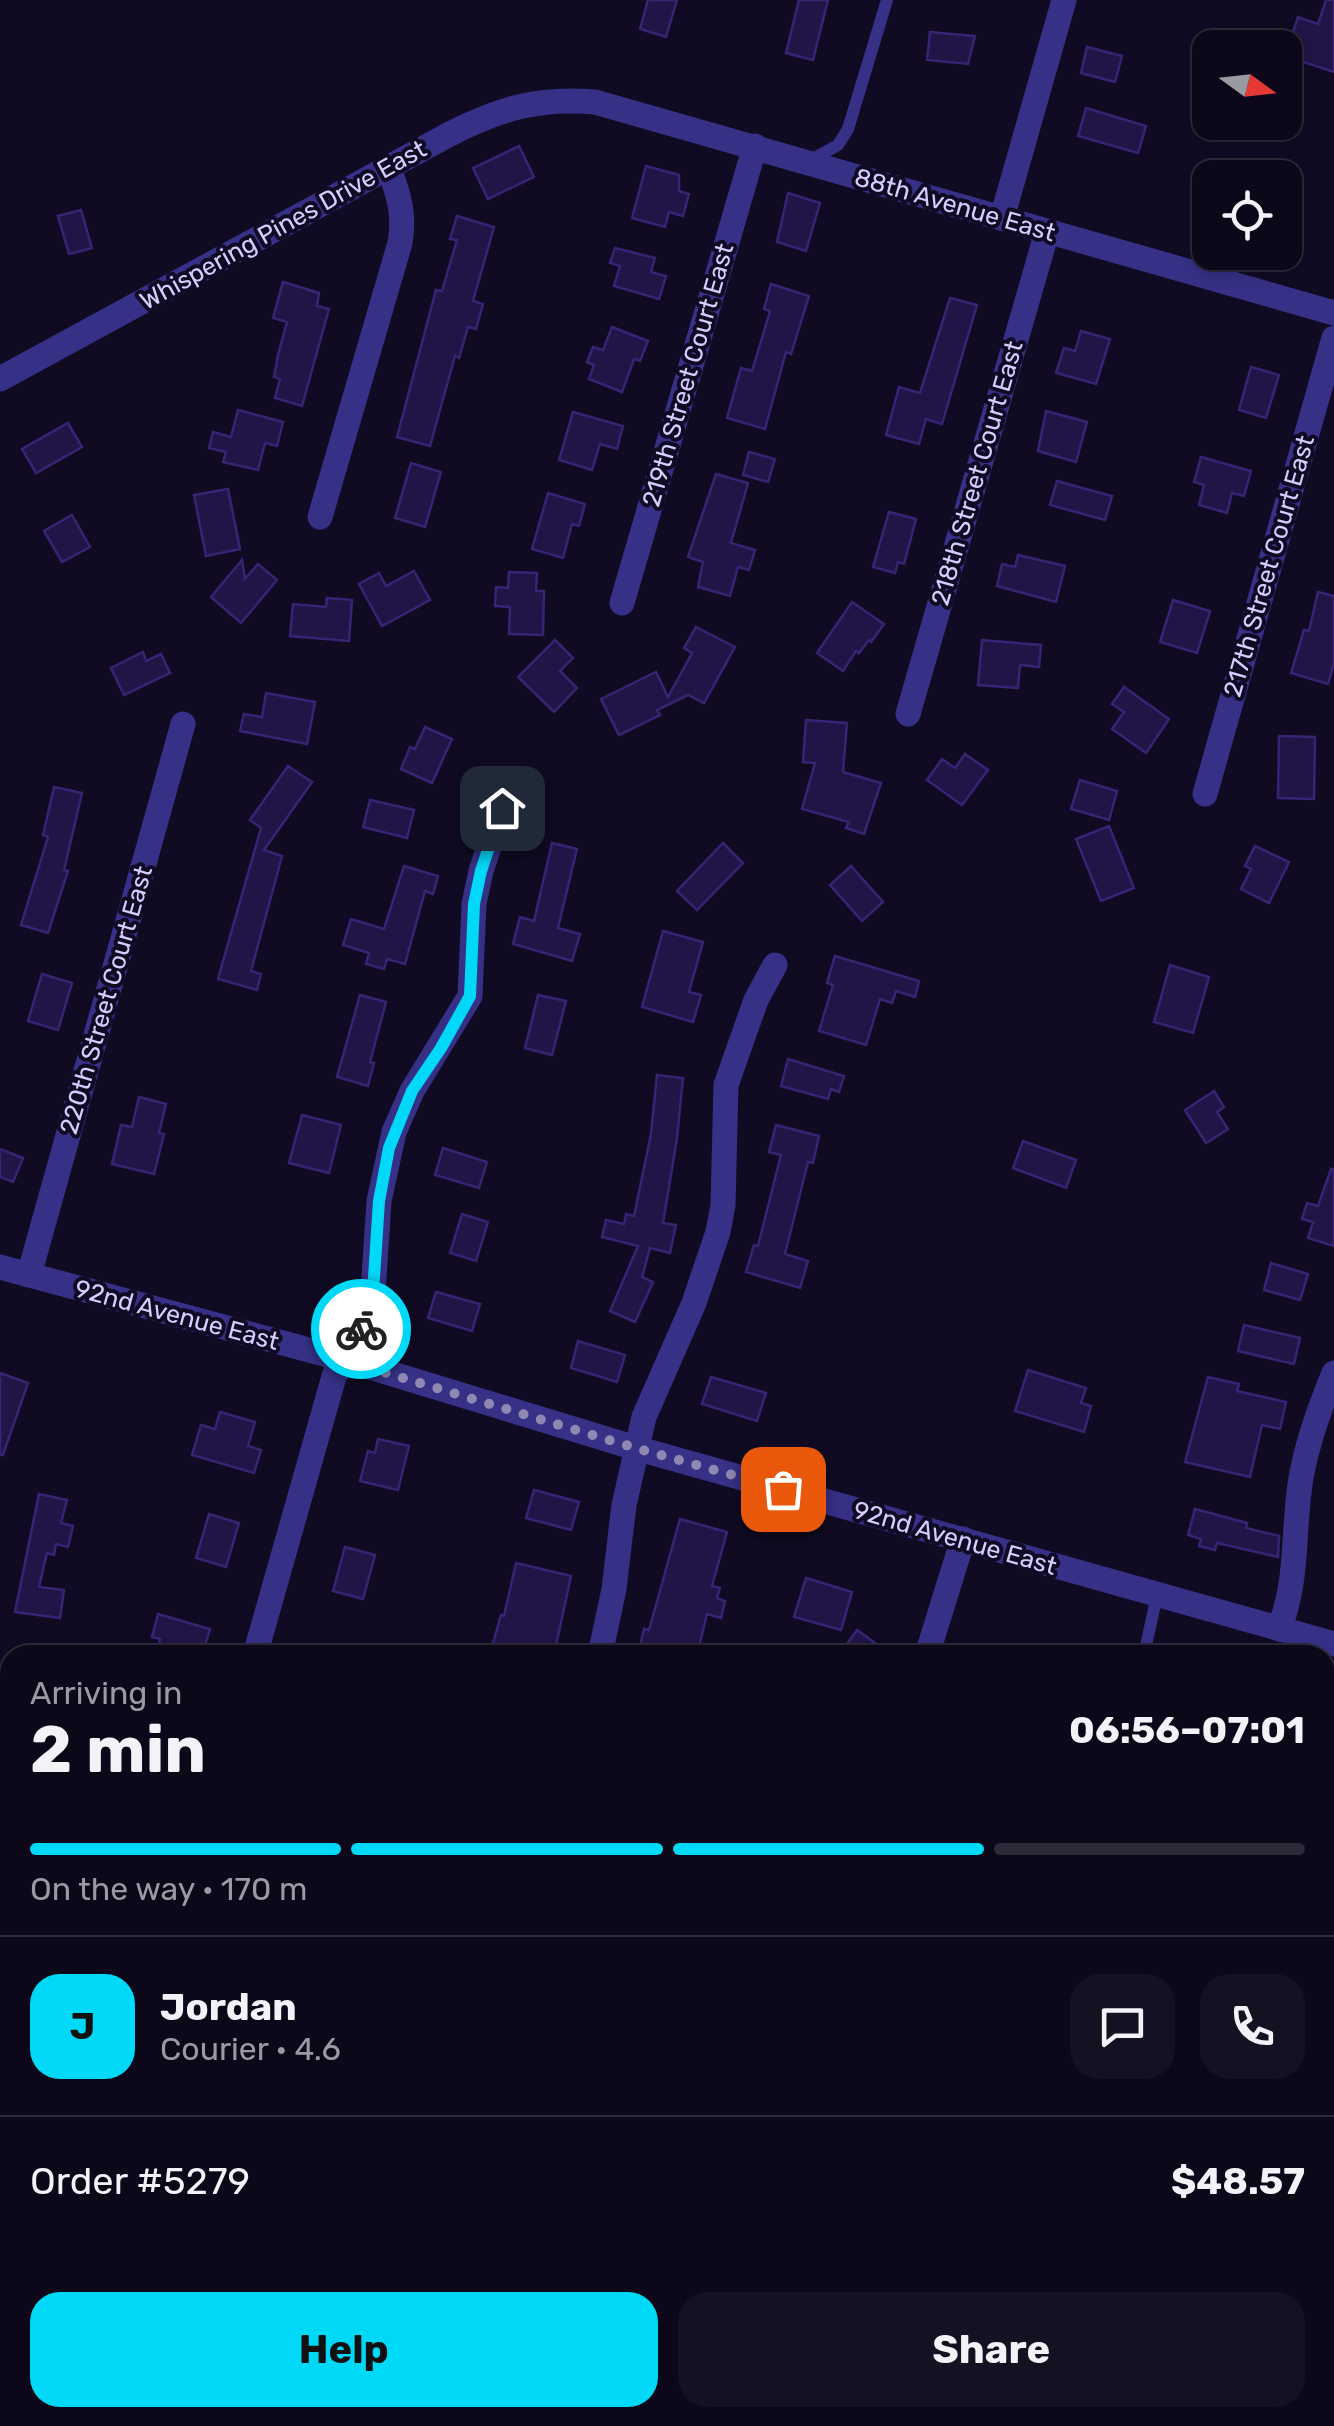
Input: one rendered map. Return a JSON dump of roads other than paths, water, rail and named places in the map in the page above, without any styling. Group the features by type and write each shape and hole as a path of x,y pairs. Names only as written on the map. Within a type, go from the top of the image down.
{"street":[{"path":"1002,218 1064,0"},
{"name":"88th Avenue East","path":"576,100 754,146 1334,313"},
{"name":"Whispering Pines Drive East","path":"0,379 493,112 576,100"},
{"name":"219th Street Court East","path":"622,603 754,146"},
{"path":"320,517 404,224 390,169"},
{"name":"218th Street Court East","path":"908,714 1047,232"},
{"name":"217th Street Court East","path":"1205,794 1334,338"},
{"name":"220th Street Court East","path":"29,1276 183,724"},
{"path":"258,1645 336,1373 350,1362 373,1293 379,1201 389,1148 412,1091 470,996 474,904 502,808"},
{"path":"602,1645 614,1590 624,1506 644,1417 694,1303 718,1232 723,1205 726,1084 756,1000 775,965"},
{"name":"92nd Avenue East","path":"0,1268 350,1362 639,1449 1334,1644"},
{"path":"1279,1629 1288,1606 1306,1452 1334,1373"},
{"path":"930,1645 963,1539"}],"lane":[{"path":"808,162 838,145 848,129 887,0"},
{"path":"1146,1645 1157,1595"}]}
